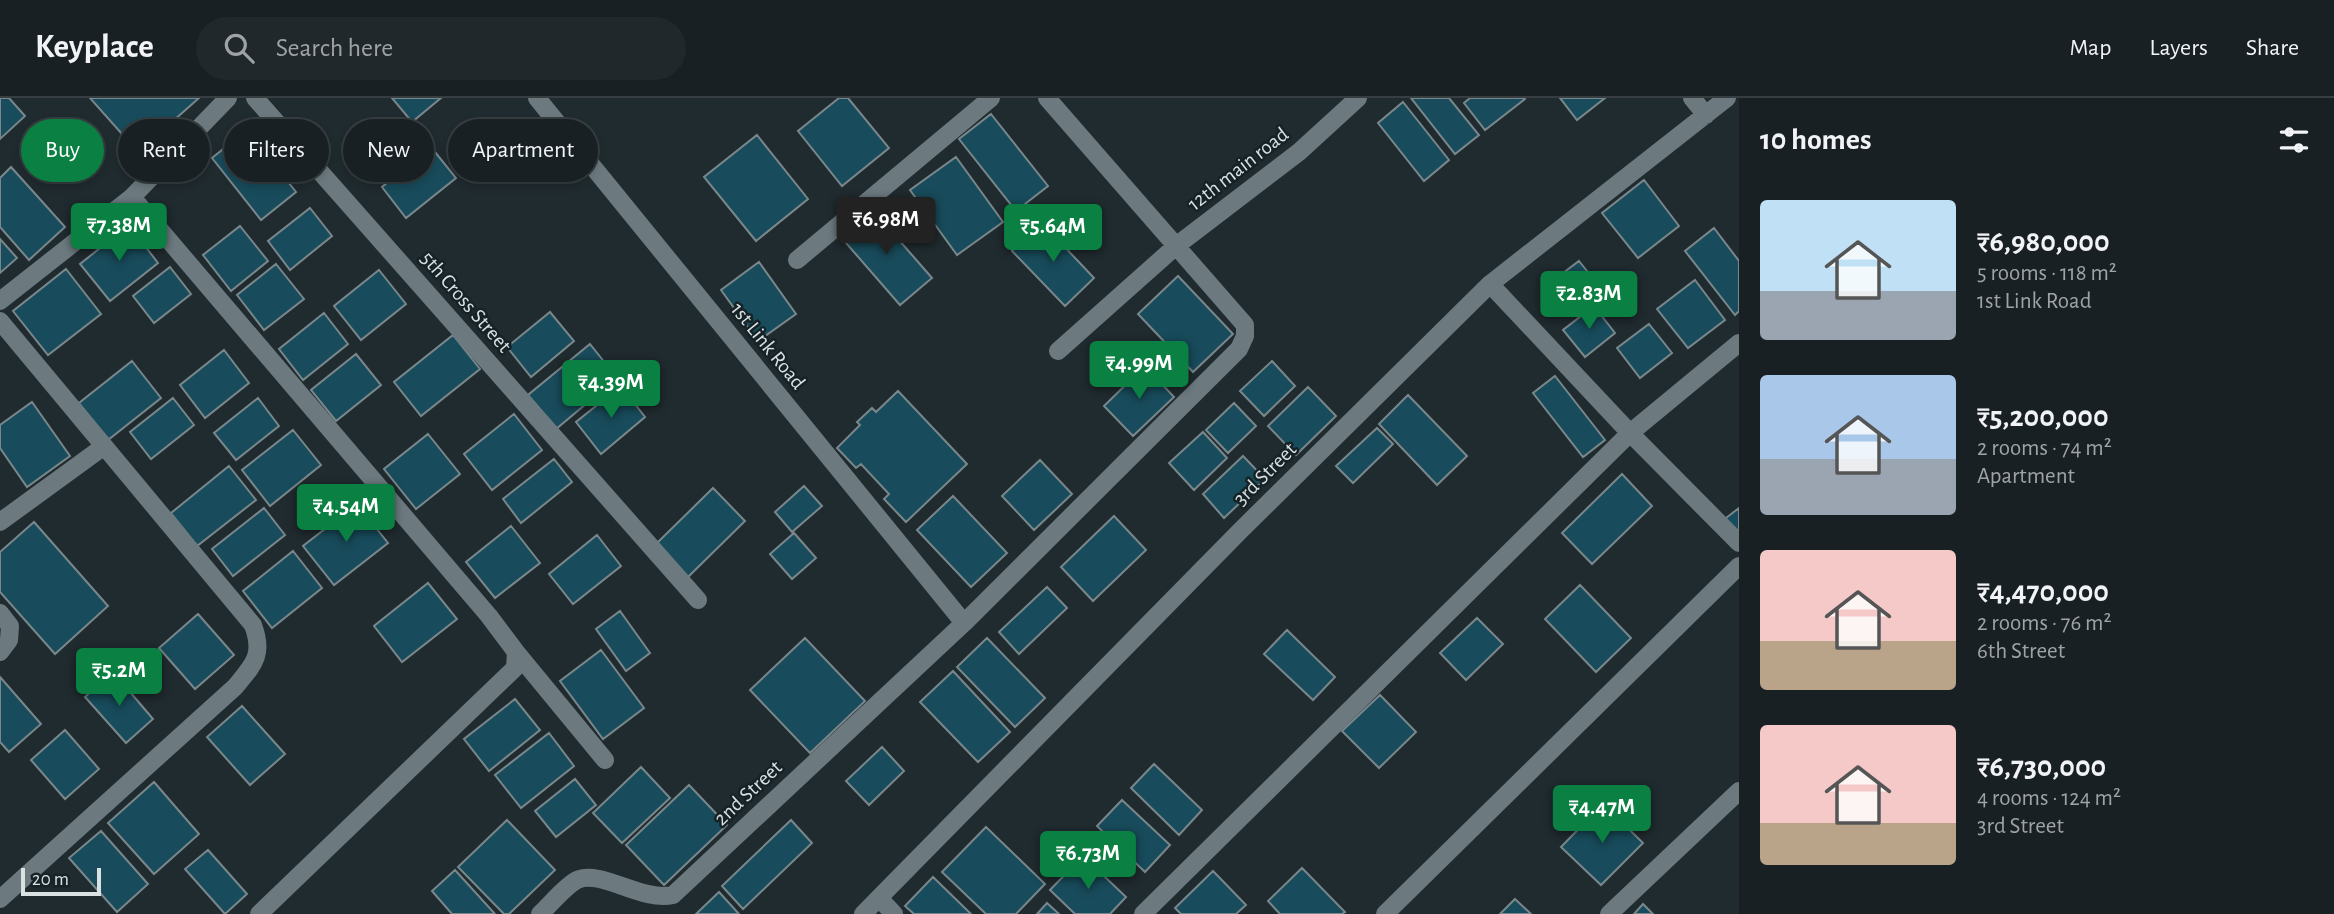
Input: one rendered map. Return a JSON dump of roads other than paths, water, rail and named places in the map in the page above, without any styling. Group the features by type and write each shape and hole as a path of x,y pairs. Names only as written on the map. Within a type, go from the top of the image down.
{"street":[{"path":"0,302 132,197 228,98"},
{"name":"5th Cross Street","path":"255,98 698,600"},
{"name":"1st Link Road","path":"537,98 964,622"},
{"path":"797,260 991,98"},
{"path":"964,622 1239,349 1245,336 1245,325 1047,98"},
{"name":"12th main road","path":"1058,351 1176,246 1299,152 1358,98"},
{"path":"1692,98 1706,115"},
{"name":"3rd Street","path":"863,914 1241,530 1490,284 1727,98"},
{"path":"132,197 489,616 605,760"},
{"path":"1490,284 1630,433 1739,543"},
{"path":"0,321 253,625 258,654 235,687 0,899"},
{"path":"1143,914 1630,433 1739,343"},
{"path":"0,522 103,447"},
{"path":"1385,914 1739,566"},
{"path":"0,613 10,626 9,640 0,652"},
{"name":"2nd Street","path":"540,914 575,881 590,876 648,896 659,898 673,895 964,622"},
{"path":"259,914 515,668 516,652"},
{"path":"1609,914 1739,791"},
{"path":"879,898 894,914"}]}
